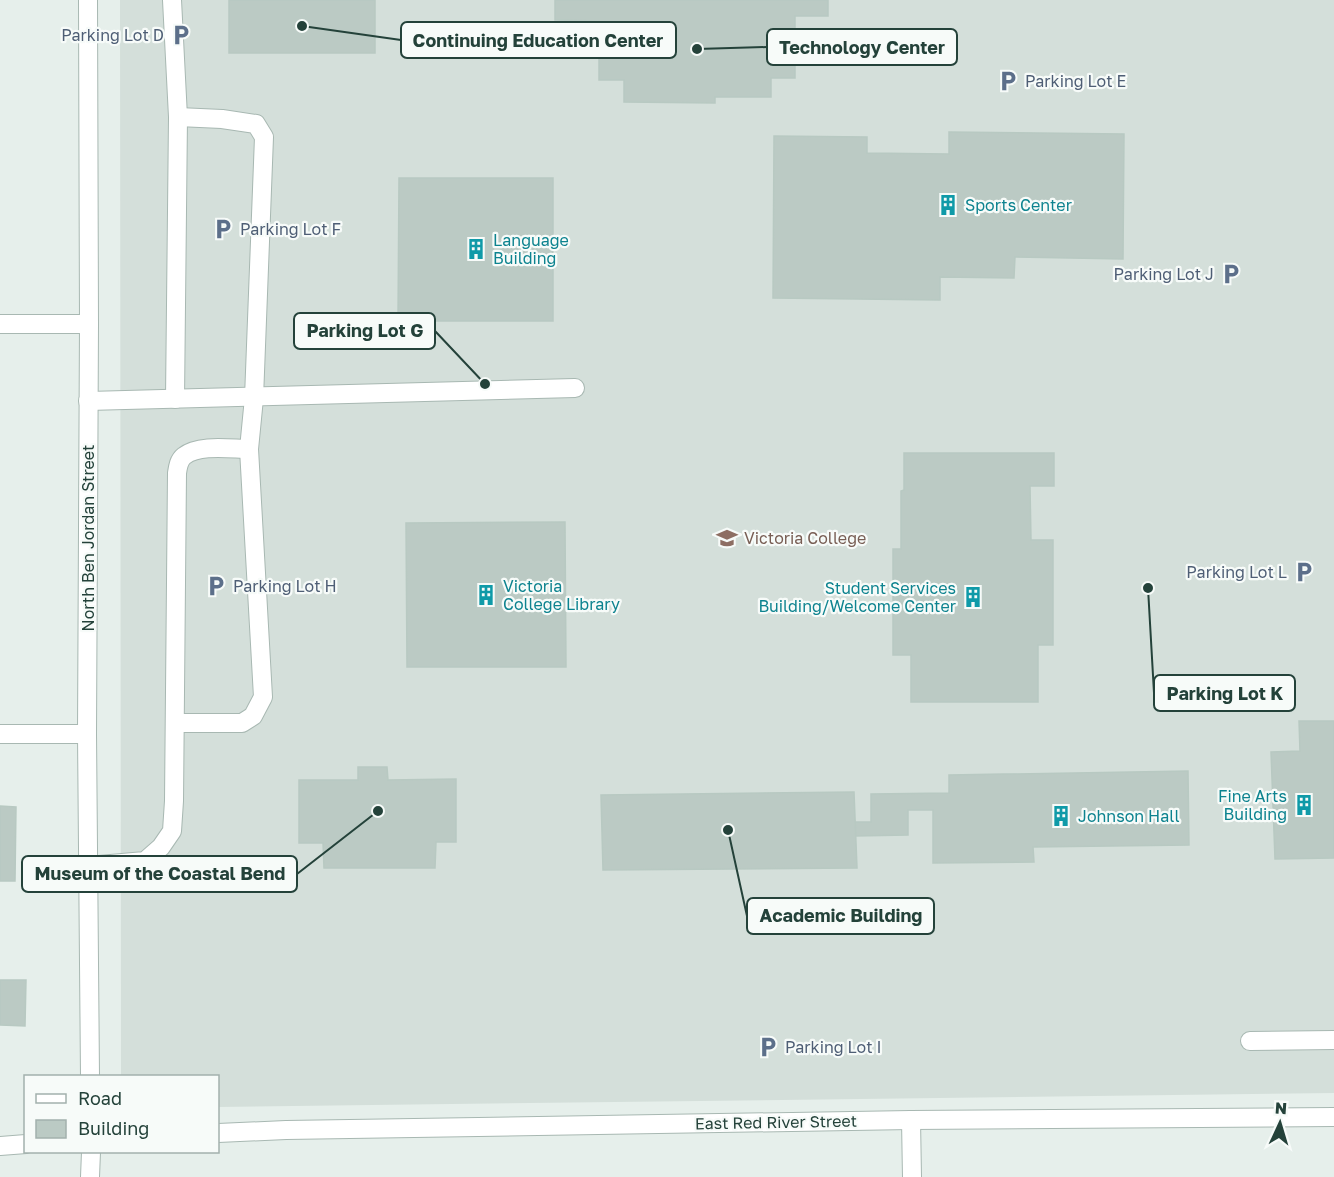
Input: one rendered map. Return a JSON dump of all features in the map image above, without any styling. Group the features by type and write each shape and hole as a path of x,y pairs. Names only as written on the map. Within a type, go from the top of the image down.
{"street":[{"name":"North Ben Jordan Street","path":"88,0 87,734 90,1075"},
{"path":"172,0 178,117 175,399"},
{"path":"175,723 242,723 253,716 263,697 249,449 254,398 264,137 256,124 222,119 178,117"},
{"path":"0,324 89,324"},
{"path":"88,401 575,388"},
{"path":"88,866 145,861 172,831 179,462 185,455 200,449 249,449"},
{"path":"0,734 87,734"},
{"path":"1250,1041 1334,1040"},
{"name":"East Red River Street","path":"219,1133 309,1129 911,1120 1334,1117"},
{"path":"911,1120 912,1177"},
{"path":"0,1146 24,1144"},
{"path":"90,1177 91,1153"}],"shaded area":[{"name":"Victoria College","path":"120,0 1334,0 1334,1093 219,1107 219,1075 121,1075"}],"building":[{"path":"229,0 375,0 375,53 229,53"},
{"path":"555,0 828,0 828,16 795,16 795,78 771,78 771,97 715,97 715,103 624,102 624,80 599,80 599,21 555,20"},
{"name":"Sports Center","path":"949,132 1124,134 1123,259 1015,257 1014,278 940,277 940,300 773,298 774,136 867,137 867,153 949,154"},
{"name":"Language Building","path":"399,178 553,178 553,321 398,321"},
{"name":"Student Services Building/Welcome Center","path":"904,453 1054,453 1054,486 1030,486 1031,540 1053,540 1053,645 1038,645 1038,702 911,702 911,655 893,655 893,549 901,549 901,491 904,490"},
{"name":"Victoria College Library","path":"565,522 566,667 407,667 406,523"},
{"name":"Fine Arts Building","path":"1299,721 1334,721 1334,858 1275,859 1271,752 1300,751"},
{"path":"358,767 387,767 388,780 456,779 456,842 436,842 435,868 324,868 323,843 299,843 299,780 358,780"},
{"name":"Johnson Hall","path":"1188,771 1189,845 1033,847 1034,862 933,863 933,810 908,810 908,835 855,836 855,822 871,822 871,794 949,793 949,775"},
{"path":"854,792 857,868 603,870 601,795"},
{"path":"0,806 16,807 15,881 0,881"},
{"path":"0,980 26,980 25,1026 0,1025"}],"place":[{"name":"Continuing Education Center","path":"302,26"},
{"name":"Parking Lot D","path":"181,35"},
{"name":"Technology Center","path":"697,49"},
{"name":"Parking Lot E","path":"1008,81"},
{"name":"Sports Center","path":"948,205"},
{"name":"Parking Lot F","path":"223,229"},
{"name":"Language Building","path":"476,249"},
{"name":"Parking Lot J","path":"1231,274"},
{"name":"Parking Lot G","path":"485,384"},
{"name":"Victoria College","path":"727,538"},
{"name":"Parking Lot L","path":"1304,572"},
{"name":"Parking Lot H","path":"216,586"},
{"name":"Parking Lot K","path":"1148,588"},
{"name":"Victoria College Library","path":"486,595"},
{"name":"Student Services Building/Welcome Center","path":"973,597"},
{"name":"Fine Arts Building","path":"1304,805"},
{"name":"Museum of the Coastal Bend","path":"378,811"},
{"name":"Johnson Hall","path":"1061,816"},
{"name":"Academic Building","path":"728,830"},
{"name":"Parking Lot I","path":"768,1047"}]}
